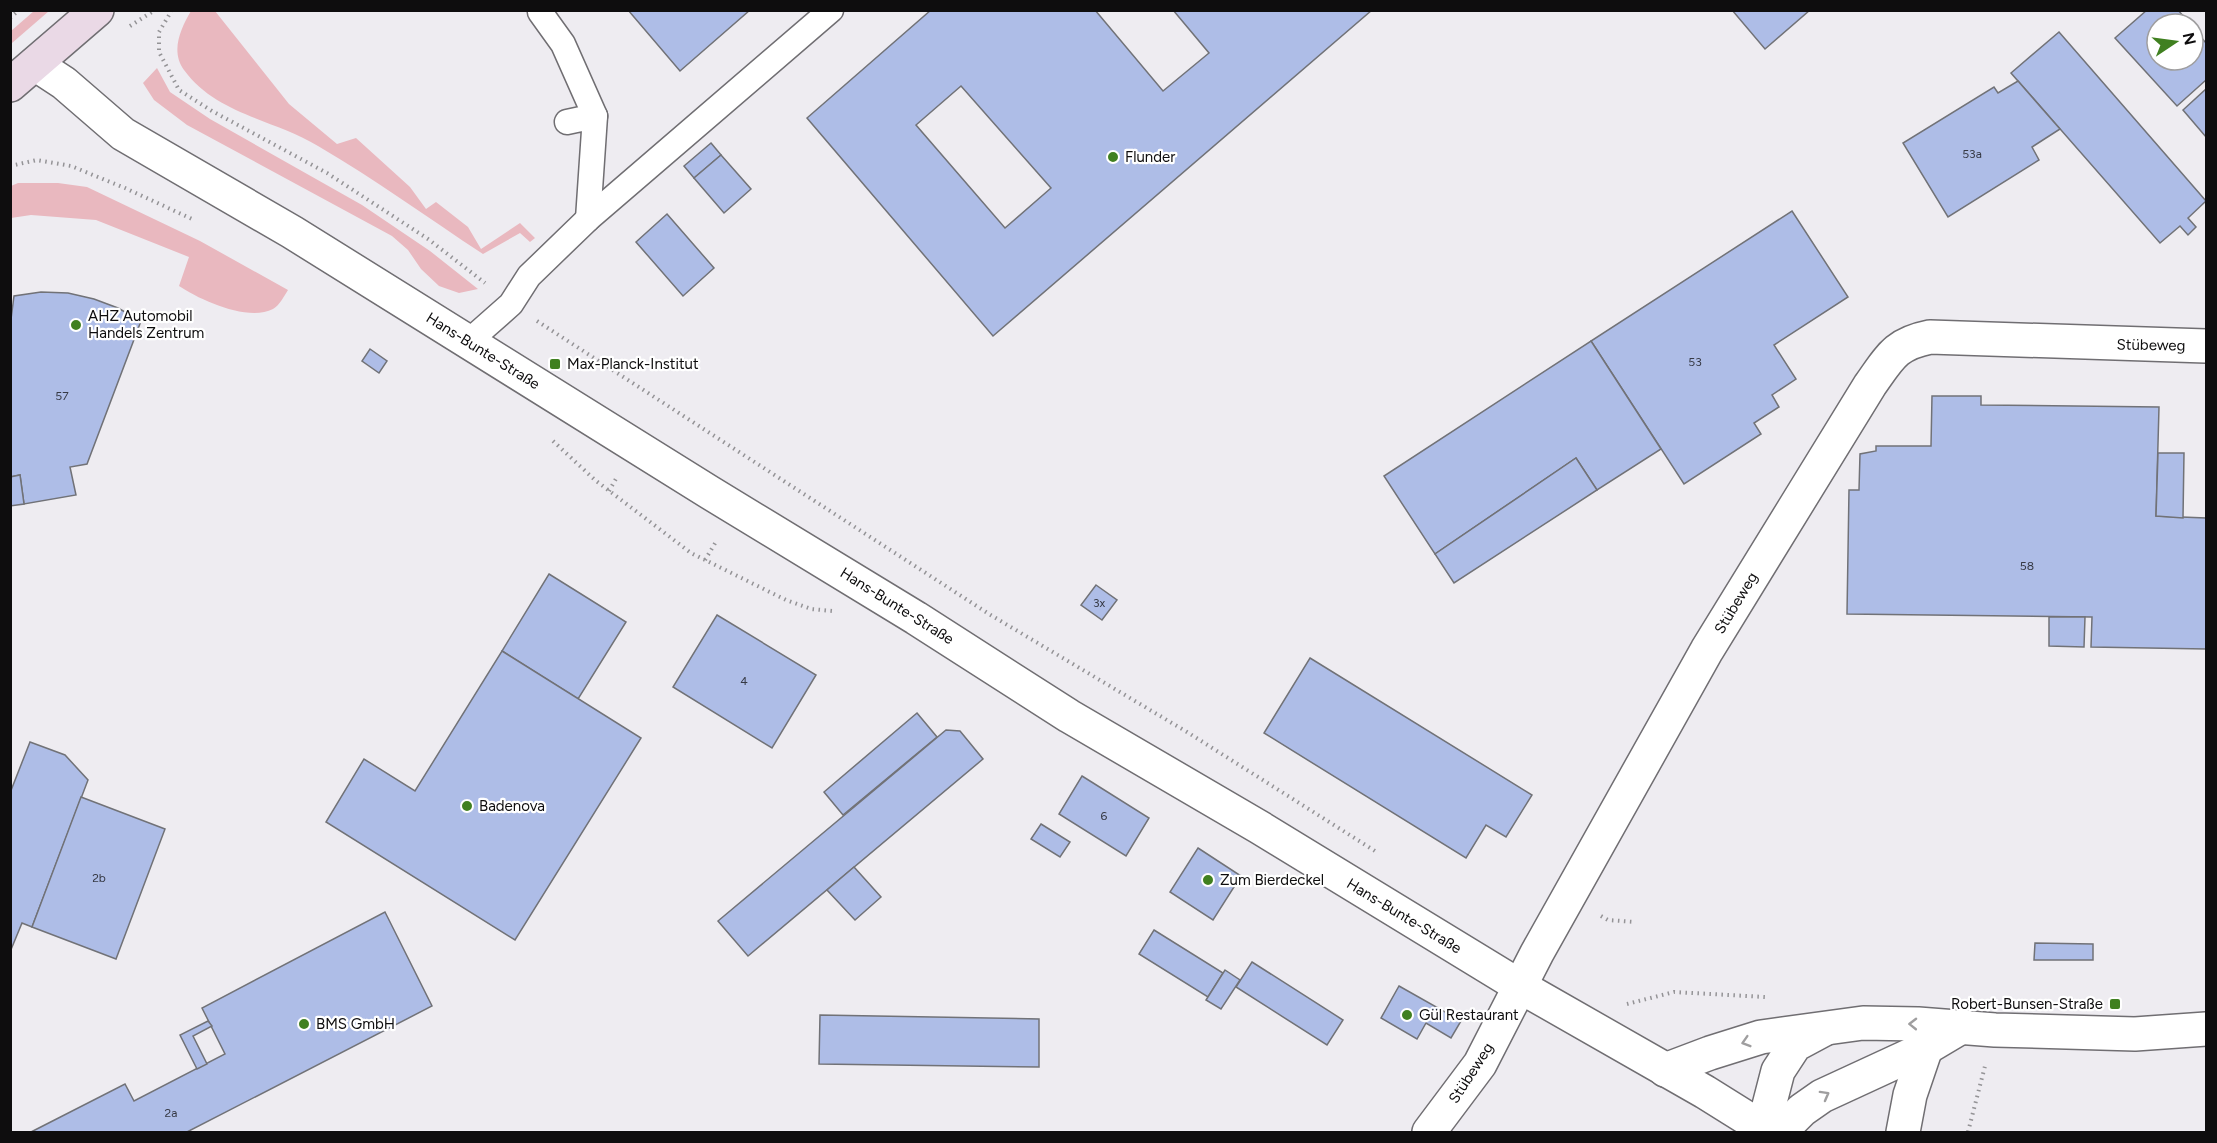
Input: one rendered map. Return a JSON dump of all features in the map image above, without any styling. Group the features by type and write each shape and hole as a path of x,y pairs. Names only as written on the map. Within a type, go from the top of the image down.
{"street":[{"path":"10,85 97,10"},
{"name":"Hans-Bunte-Straße","path":"35,64 64,83 123,134 292,232 857,581 1069,716 1258,827 1521,987 1771,1131"},
{"name":"Stübeweg","path":"1429,1132 1480,1064 1566,900 1707,650 1870,384 1894,352 1911,341 1930,337 2206,346"},
{"path":"1665,1070 1761,1037 1863,1023 2135,1034 2206,1029"},
{"path":"1771,1131 1822,1096 1926,1048 1979,1028"},
{"path":"1771,1131 1778,1071 1795,1046 1824,1029"},
{"path":"1904,1132 1910,1095 1926,1048"}],"lane":[{"path":"468,342 511,304 530,276 588,219 831,10"},
{"path":"540,12 563,44 595,116 588,219"},
{"path":"567,122 595,116"}],"path":[{"path":"10,18 19,10"},
{"path":"146,17 154,10"},
{"path":"172,10 159,32 159,52 179,90 212,111 327,173 428,239 511,304 988,614 1186,732 1377,852"},
{"path":"10,166 37,160 71,166 126,188 199,223"},
{"path":"551,439 595,480 691,553 786,600 811,609 834,611"},
{"path":"609,491 620,472"},
{"path":"1608,920 1635,922"},
{"path":"1632,1011 1623,1006 1674,992 1776,998"},
{"path":"1968,1132 1979,1028"}],"shaded area":[{"path":"34,11 49,11 12,43 11,31"},
{"path":"191,11 215,11 289,104 337,144 356,138 410,187 426,209 436,202 468,227 481,249 520,223 535,238 530,242 520,233 483,254 381,185 318,146 229,107 213,97 197,85 180,63 177,47"},
{"path":"157,68 170,92 210,119 362,205 430,251 478,289 459,293 439,286 421,269 408,250 392,236 187,125 154,100 143,83"},
{"path":"18,183 58,183 87,187 200,241 288,290 273,309 263,312 238,311 211,303 179,286 189,257 96,220 31,215 11,218 11,186"}],"building":[{"path":"628,10 750,10 680,71"},
{"name":"Flunder","path":"931,10 1095,10 1163,91 1209,53 1173,10 1372,10 993,336 807,118","holes":["961,86 1051,188 1005,228 916,125"]},
{"path":"1732,10 1810,10 1765,49"},
{"path":"2147,10 2178,10 2180,12 2145,12 2145,71 2115,38"},
{"path":"2059,32 2206,201 2188,218 2196,227 2188,235 2180,226 2160,243 2011,73"},
{"path":"2205,42 2206,80 2177,106 2146,72 2205,72"},
{"path":"2018,81 2060,129 2032,147 2039,160 1948,217 1903,143 1994,87 1998,93"},
{"path":"2206,89 2206,137 2183,110"},
{"path":"711,143 721,155 694,178 684,166"},
{"path":"721,155 751,189 724,213 694,178"},
{"path":"1792,211 1848,297 1774,345 1796,379 1772,395 1779,407 1754,423 1761,434 1684,484 1591,341"},
{"path":"667,214 714,268 683,296 636,242"},
{"path":"41,292 68,293 94,299 118,308 141,321 87,464 70,467 76,495 24,504 20,475 10,477 10,327 14,296"},
{"path":"1591,341 1661,449 1597,490 1576,458 1435,554 1384,476"},
{"path":"370,349 387,361 379,373 362,361"},
{"path":"1932,396 1981,396 1981,405 2159,407 2156,516 2206,518 2206,649 2091,647 2092,617 1847,614 1849,490 1859,490 1860,454 1876,451 1876,446 1931,446"},
{"path":"2158,453 2184,453 2183,518 2156,516"},
{"path":"1576,458 1597,490 1454,583 1435,554"},
{"path":"20,475 24,504 10,506 10,477"},
{"path":"549,574 626,622 578,699 502,651"},
{"path":"1096,585 1117,600 1102,620 1081,605"},
{"path":"717,615 816,675 772,748 673,687"},
{"path":"2049,617 2085,617 2084,647 2049,646"},
{"name":"Badenova","path":"502,651 641,738 515,940 326,822 364,759 415,791"},
{"path":"1310,658 1532,795 1506,837 1486,825 1466,858 1264,733"},
{"path":"917,713 937,737 843,815 824,792"},
{"path":"946,730 960,731 983,759 748,956 718,921"},
{"path":"30,742 65,755 88,780 32,927 22,923 10,952 10,793"},
{"path":"1082,776 1149,818 1126,856 1059,814"},
{"path":"81,797 165,829 116,959 32,927"},
{"path":"1041,824 1070,842 1060,857 1031,839"},
{"path":"1198,848 1241,876 1213,920 1170,892"},
{"path":"854,867 881,897 855,920 827,890"},
{"name":"BMS GmbH","path":"385,912 432,1006 187,1132 31,1132 125,1084 134,1101 225,1054 202,1008"},
{"path":"1154,930 1223,973 1208,997 1139,954"},
{"path":"2035,943 2093,944 2093,960 2034,960"},
{"path":"1252,962 1343,1020 1327,1045 1236,987"},
{"path":"1225,970 1240,980 1221,1009 1206,1000"},
{"path":"1399,986 1461,1021 1451,1038 1426,1023 1417,1039 1381,1018"},
{"path":"820,1015 1039,1019 1039,1067 819,1064"},
{"path":"208,1021 212,1026 193,1036 207,1064 197,1069 180,1035"}],"place":[{"name":"Flunder","path":"1113,157"},
{"name":"AHZ Automobil Handels Zentrum","path":"76,325"},
{"name":"Max-Planck-Institut","path":"555,364"},
{"name":"Badenova","path":"467,806"},
{"name":"Zum Bierdeckel","path":"1208,880"},
{"name":"Robert-Bunsen-Straße","path":"2115,1004"},
{"name":"Gül Restaurant","path":"1407,1015"},
{"name":"BMS GmbH","path":"304,1024"}]}
